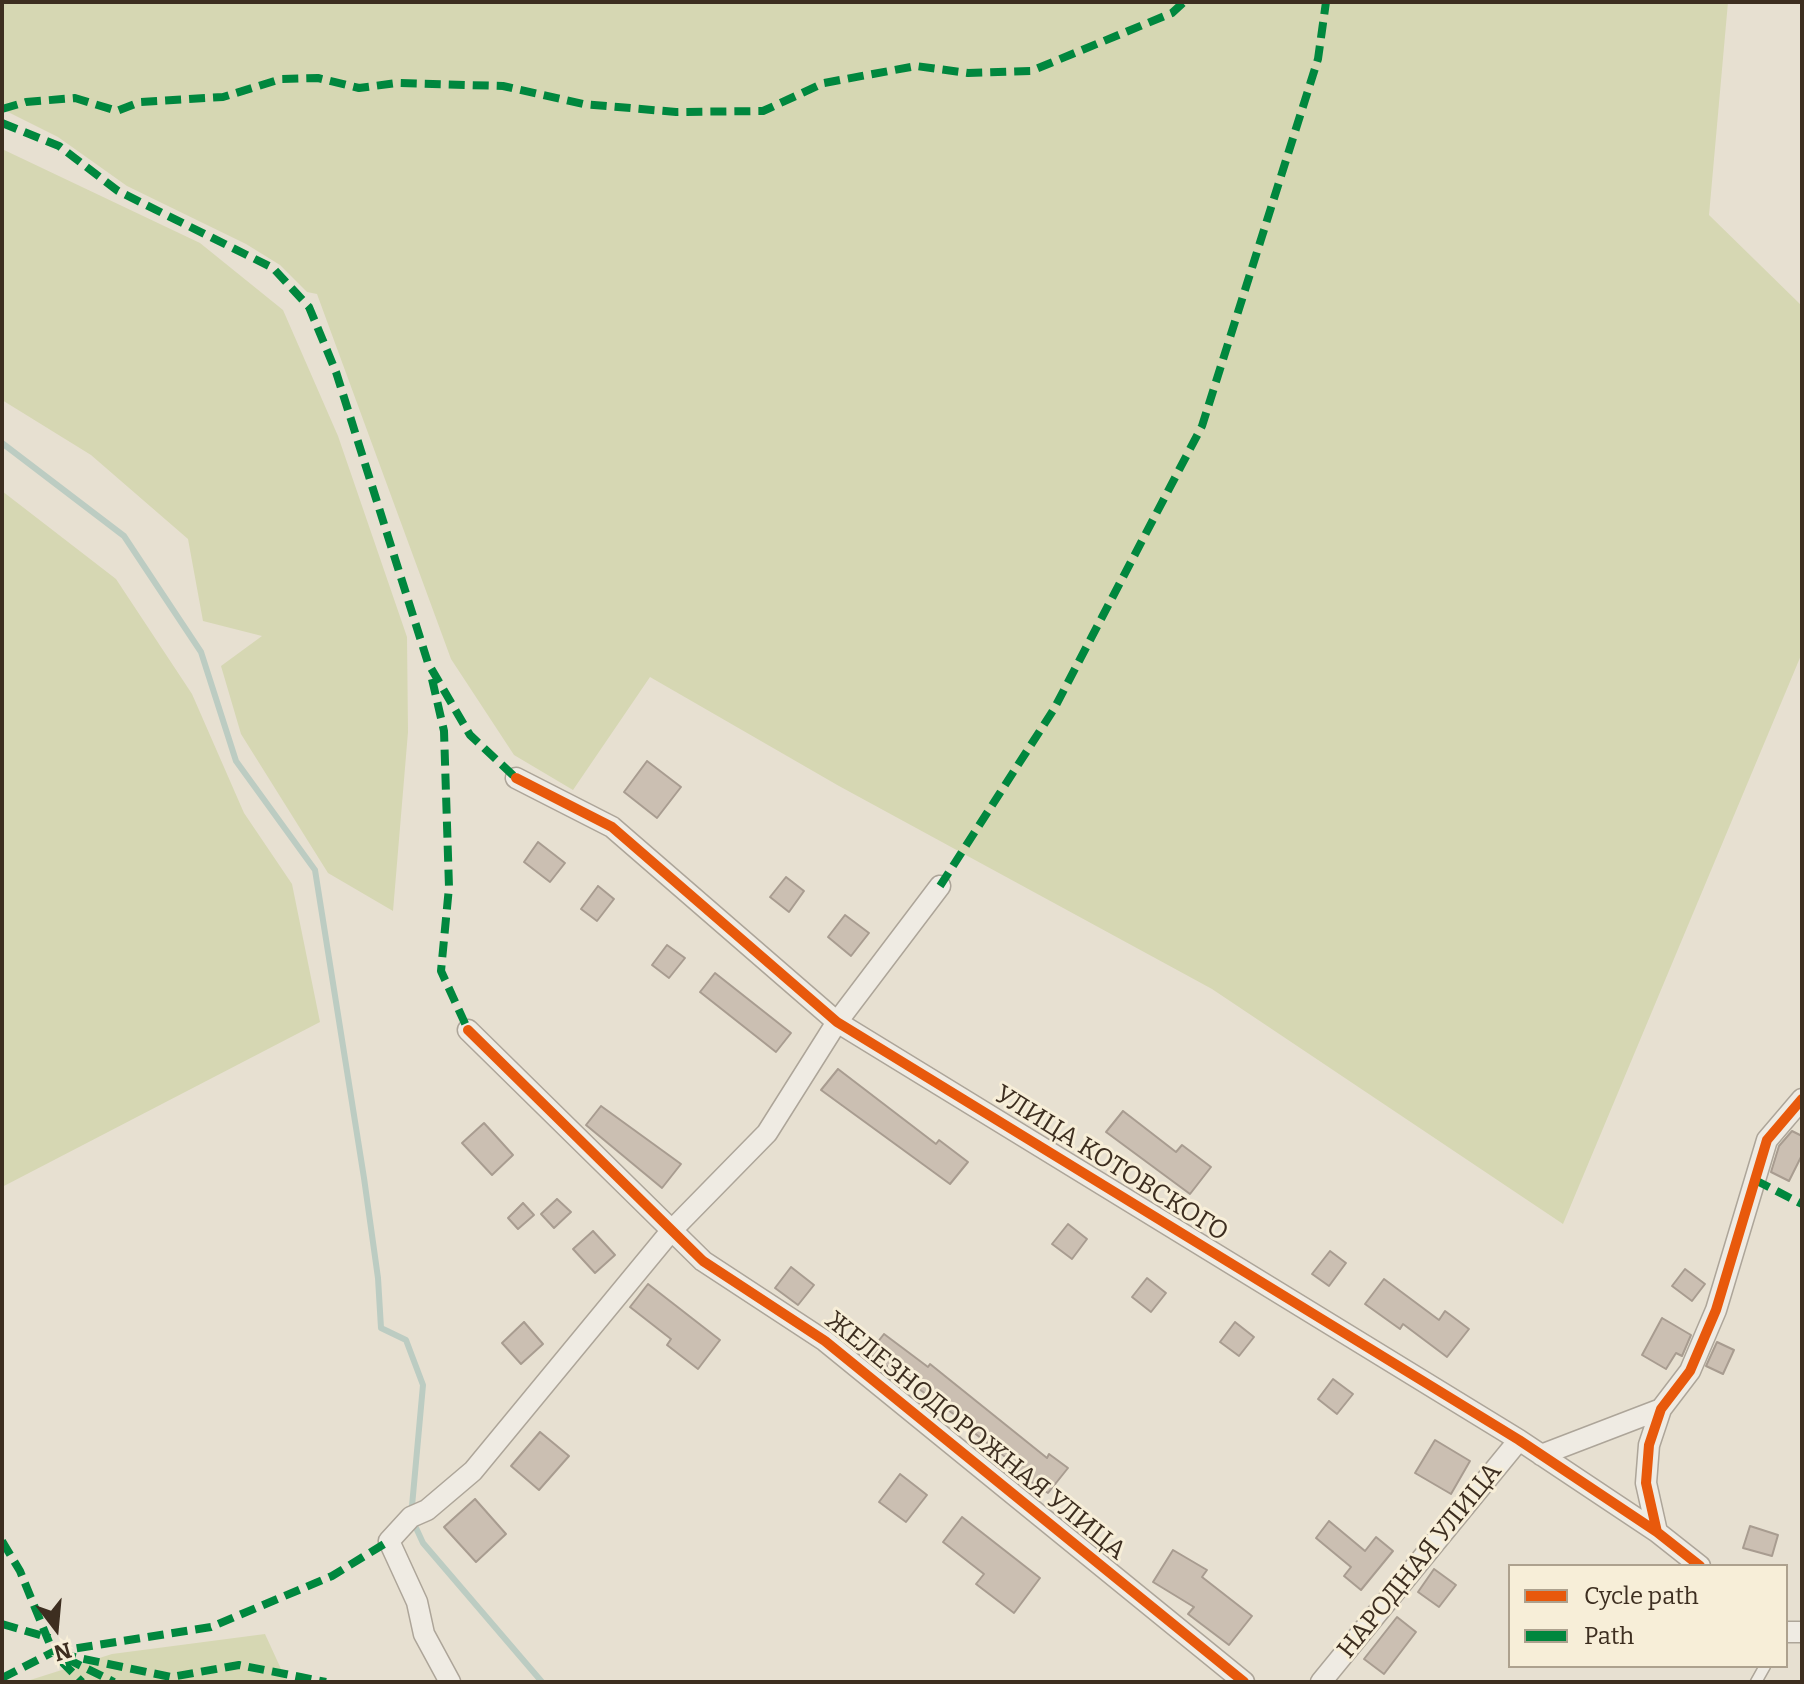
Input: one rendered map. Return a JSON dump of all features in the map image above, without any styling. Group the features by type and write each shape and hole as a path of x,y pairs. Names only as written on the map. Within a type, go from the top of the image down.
{"street":[{"name":"УЛИЦА КОТОВСКОГО","path":"516,778 612,827 837,1022 1519,1440 1657,1532 1697,1564"},
{"path":"450,1682 424,1634 417,1602 389,1541 411,1517 427,1510 473,1471 671,1231 767,1133 837,1022 940,886"},
{"name":"ЖЕЛЕЗНОДОРОЖНАЯ УЛИЦА","path":"468,1030 703,1261 825,1341 1244,1682"},
{"path":"1657,1532 1646,1483 1649,1445 1661,1409 1690,1371 1716,1310 1767,1140 1802,1099"},
{"path":"1541,1455 1661,1409"},
{"name":"НАРОДНАЯ УЛИЦА","path":"1321,1682 1519,1440"}],"green space":[{"path":"2,2 1728,2 1709,215 1802,306 1802,653 1563,1224 1212,989 839,786 650,677 573,790 514,755 451,659 317,294 307,292 280,265 246,244 127,186 58,137 2,109"},
{"path":"2,149 200,243 283,310 338,436 407,637 408,732 393,911 328,873 241,734 221,666 262,636 203,621 188,539 91,455 2,400"},
{"path":"2,491 116,579 192,694 244,813 292,884 320,1022 2,1187"},
{"path":"265,1634 287,1682 24,1682 112,1654"}],"building":[{"path":"647,761 681,787 657,818 624,792"},
{"path":"538,842 565,863 550,882 524,862"},
{"path":"786,877 804,891 789,912 770,897"},
{"path":"598,886 614,899 597,921 581,909"},
{"path":"845,915 869,933 851,956 828,937"},
{"path":"667,945 685,958 669,978 652,965"},
{"path":"715,973 791,1033 776,1052 700,992"},
{"path":"838,1069 936,1144 939,1140 968,1162 950,1184 821,1090"},
{"path":"601,1106 681,1164 662,1188 586,1125"},
{"path":"1123,1111 1176,1152 1182,1145 1211,1167 1190,1194 1106,1132"},
{"path":"484,1123 513,1155 492,1175 462,1143"},
{"path":"1792,1131 1802,1136 1802,1155 1789,1181 1771,1172 1779,1146"},
{"path":"557,1199 571,1212 554,1228 541,1214"},
{"path":"523,1203 534,1215 518,1229 508,1218"},
{"path":"1068,1224 1087,1239 1072,1259 1052,1244"},
{"path":"593,1231 615,1255 595,1273 573,1249"},
{"path":"1330,1251 1346,1263 1329,1286 1312,1274"},
{"path":"791,1267 814,1285 798,1305 775,1288"},
{"path":"1685,1269 1705,1284 1692,1301 1672,1286"},
{"path":"1147,1278 1166,1293 1151,1312 1132,1297"},
{"path":"1384,1279 1439,1320 1445,1311 1469,1329 1447,1357 1403,1324 1400,1329 1365,1304"},
{"path":"648,1284 720,1340 698,1369 667,1345 671,1339 630,1307"},
{"path":"1662,1318 1691,1335 1682,1356 1676,1353 1666,1369 1642,1355"},
{"path":"524,1322 543,1344 521,1364 502,1343"},
{"path":"1235,1322 1254,1337 1239,1356 1220,1342"},
{"path":"884,1334 928,1367 930,1364 1047,1458 1049,1454 1068,1468 1048,1493 1010,1468 1013,1463 964,1425 966,1423 869,1353"},
{"path":"1717,1342 1734,1350 1723,1374 1706,1366"},
{"path":"1333,1379 1353,1394 1337,1414 1318,1399"},
{"path":"540,1432 569,1456 539,1490 511,1466"},
{"path":"1435,1440 1470,1461 1451,1494 1415,1473"},
{"path":"900,1474 927,1495 906,1522 879,1502"},
{"path":"475,1499 506,1534 476,1562 444,1527"},
{"path":"962,1517 1040,1578 1014,1613 976,1584 984,1574 943,1542"},
{"path":"1329,1521 1365,1551 1376,1537 1393,1551 1361,1590 1344,1576 1351,1567 1316,1538"},
{"path":"1750,1526 1778,1535 1772,1556 1743,1548"},
{"path":"1173,1550 1207,1570 1202,1577 1252,1616 1229,1645 1188,1614 1194,1607 1153,1582"},
{"path":"1434,1569 1456,1585 1439,1607 1418,1592"},
{"path":"1397,1617 1416,1632 1384,1674 1364,1659"}],"waterway":[{"path":"2,443 124,536 201,652 236,761 315,870 364,1178 378,1278 381,1328 406,1340 423,1385 411,1517 423,1543 542,1682"}],"marked path":[{"path":"2,109 26,102 75,98 117,111 140,102 223,97 281,79 318,78 359,88 397,83 503,86 583,104 676,112 763,111 824,83 916,66 968,73 1031,71 1172,13 1184,2"},
{"path":"940,886 1054,709 1202,426 1318,59 1326,2"},
{"path":"2,123 59,146 118,191 273,268 309,307 336,372 428,663 470,735 516,778"},
{"path":"432,679 444,731 449,887 441,971 468,1030"},
{"path":"1755,1180 1802,1204"},
{"path":"2,1541 20,1571 53,1652"},
{"path":"53,1652 211,1627 332,1576 389,1541"},
{"path":"2,1624 50,1638"},
{"path":"2,1678 53,1652 114,1682"},
{"path":"60,1654 171,1677 239,1665 326,1682"},
{"path":"61,1661 82,1682"}],"cycle path":[{"path":"516,778 612,827 837,1022 1519,1440 1657,1532 1697,1564"},
{"path":"468,1030 703,1261 825,1341 1244,1682"},
{"path":"1657,1532 1646,1483 1649,1445 1661,1409 1690,1371 1716,1310 1767,1140 1802,1099"}]}
